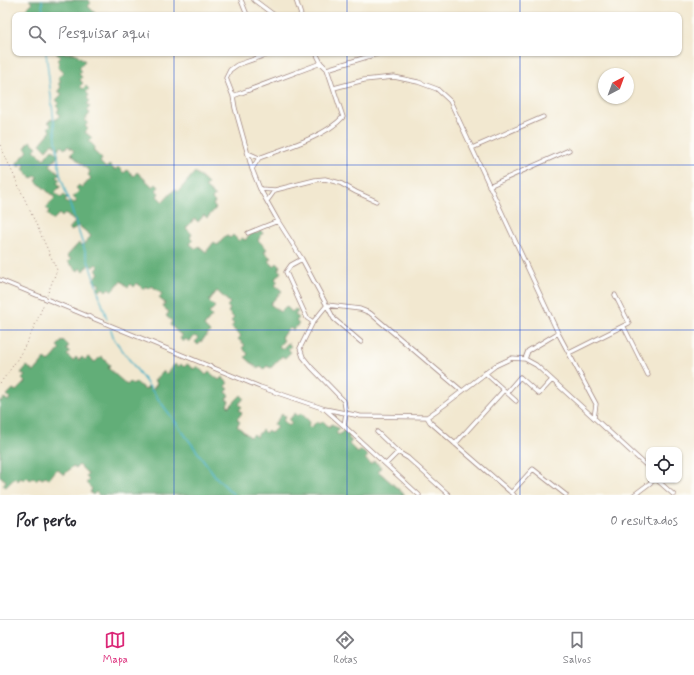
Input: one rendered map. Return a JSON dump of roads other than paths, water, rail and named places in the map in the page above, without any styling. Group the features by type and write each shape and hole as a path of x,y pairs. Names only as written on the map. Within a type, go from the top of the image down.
{"lane":[{"path":"241,0 246,12"},
{"path":"254,0 270,12"},
{"path":"296,0 300,12"},
{"path":"262,56 237,65 230,70 226,78 233,96 252,169 266,201 302,259 334,319 361,342"},
{"path":"252,169 260,158 321,133 336,124 343,117 327,69 321,63 318,56"},
{"path":"327,69 370,56"},
{"path":"233,96 321,63"},
{"path":"334,88 364,80 394,77 418,82 436,89 450,102 558,333 596,404 594,418"},
{"path":"472,148 543,117"},
{"path":"489,186 569,150"},
{"path":"248,153 260,158"},
{"path":"260,188 275,190 325,179 340,182 356,192 376,201"},
{"path":"266,201 275,190"},
{"path":"248,233 278,221"},
{"path":"302,259 291,265 286,272 307,318 313,322"},
{"path":"0,280 260,387 325,409 360,416 427,417 494,366 512,358 525,359 536,365 646,465"},
{"path":"569,353 624,327 629,323 614,295"},
{"path":"327,305 313,322 300,348 302,357 344,400 346,413 344,426"},
{"path":"327,305 360,309 370,312 462,391"},
{"path":"624,327 648,375"},
{"path":"525,359 528,351 558,333"},
{"path":"485,373 516,401"},
{"path":"455,444 520,377 539,394 552,380"},
{"path":"325,409 420,495"},
{"path":"427,417 430,422 512,494 533,469 566,495"},
{"path":"377,432 398,452 408,458 449,495"},
{"path":"386,464 398,452"},
{"path":"634,495 640,494 651,483"},
{"path":"661,483 674,495"}],"waterway":[{"path":"42,0 43,12"},
{"path":"46,56 60,174 107,319"},
{"path":"111,330 114,339 216,477 234,495"}]}
